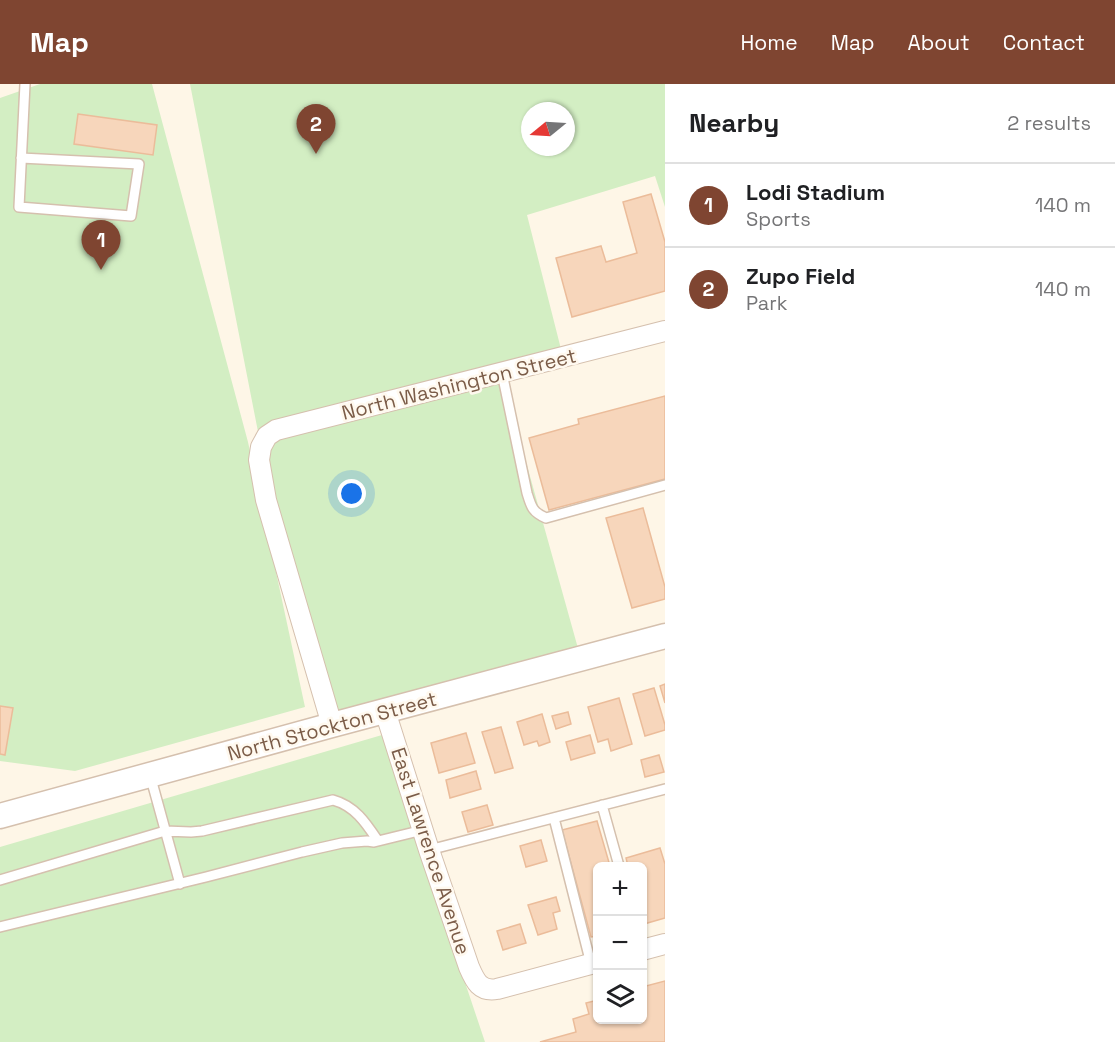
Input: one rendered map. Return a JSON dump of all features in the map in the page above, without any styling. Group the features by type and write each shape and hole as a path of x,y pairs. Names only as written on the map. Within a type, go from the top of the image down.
{"street":[{"name":"North Washington Street","path":"332,725 267,500 259,460 261,447 267,436 276,430 665,331"},
{"name":"North Stockton Street","path":"0,816 665,636"},
{"name":"East Lawrence Avenue","path":"386,711 429,850 473,978 482,988 489,991 593,963"},
{"path":"647,949 665,944"}],"lane":[{"path":"21,158 139,164 131,216 19,207 21,158 25,84"},
{"path":"502,373 527,493 537,514 546,518 665,485"},
{"path":"150,775 180,884"},
{"path":"429,850 665,789"},
{"path":"0,880 165,831 202,831 333,800 342,803 363,819 378,841"},
{"path":"602,805 618,862"},
{"path":"554,818 593,959"},
{"path":"0,927 302,852 342,843 378,841 423,830"}],"green space":[{"path":"40,84 152,84 248,442 305,707 75,771 0,761 0,98"},
{"path":"190,84 665,84 665,207 655,176 527,215 563,357 502,376 581,659 332,725 261,447"},
{"path":"382,735 485,1042 0,1042 0,847"}],"building":[{"path":"78,114 157,125 153,155 74,144"},
{"path":"651,194 665,242 665,291 572,317 556,258 601,246 606,262 637,253 623,202"},
{"path":"665,396 665,479 549,510 529,438 579,424 578,419"},
{"path":"643,508 665,587 665,599 632,608 606,518"},
{"path":"665,684 665,703 660,686"},
{"path":"654,688 665,730 645,736 633,694"},
{"path":"619,698 632,744 611,751 608,739 598,742 588,707"},
{"path":"0,706 13,708 5,755 0,754"},
{"path":"568,712 571,724 556,729 552,716"},
{"path":"542,714 550,742 539,746 537,741 524,745 517,722"},
{"path":"501,727 513,768 495,773 482,732"},
{"path":"466,733 475,763 439,773 431,743"},
{"path":"590,735 595,753 571,760 566,742"},
{"path":"659,755 664,772 645,777 641,760"},
{"path":"476,771 481,789 450,798 446,780"},
{"path":"487,805 493,825 468,832 462,812"},
{"path":"597,821 609,862 593,862 593,937 591,937 562,830"},
{"path":"541,840 547,861 526,867 520,846"},
{"path":"660,848 665,864 665,918 647,923 647,862 627,862 626,858"},
{"path":"556,897 560,911 553,913 557,929 538,935 528,905"},
{"path":"520,924 526,943 503,950 497,931"},
{"path":"665,981 665,1042 540,1042 576,1032 573,1019 589,1014 586,1003 593,1001 593,1024 647,1024 647,986"}],"place":[{"name":"Zupo Field","path":"316,154"},
{"name":"Lodi Stadium","path":"101,270"}]}
